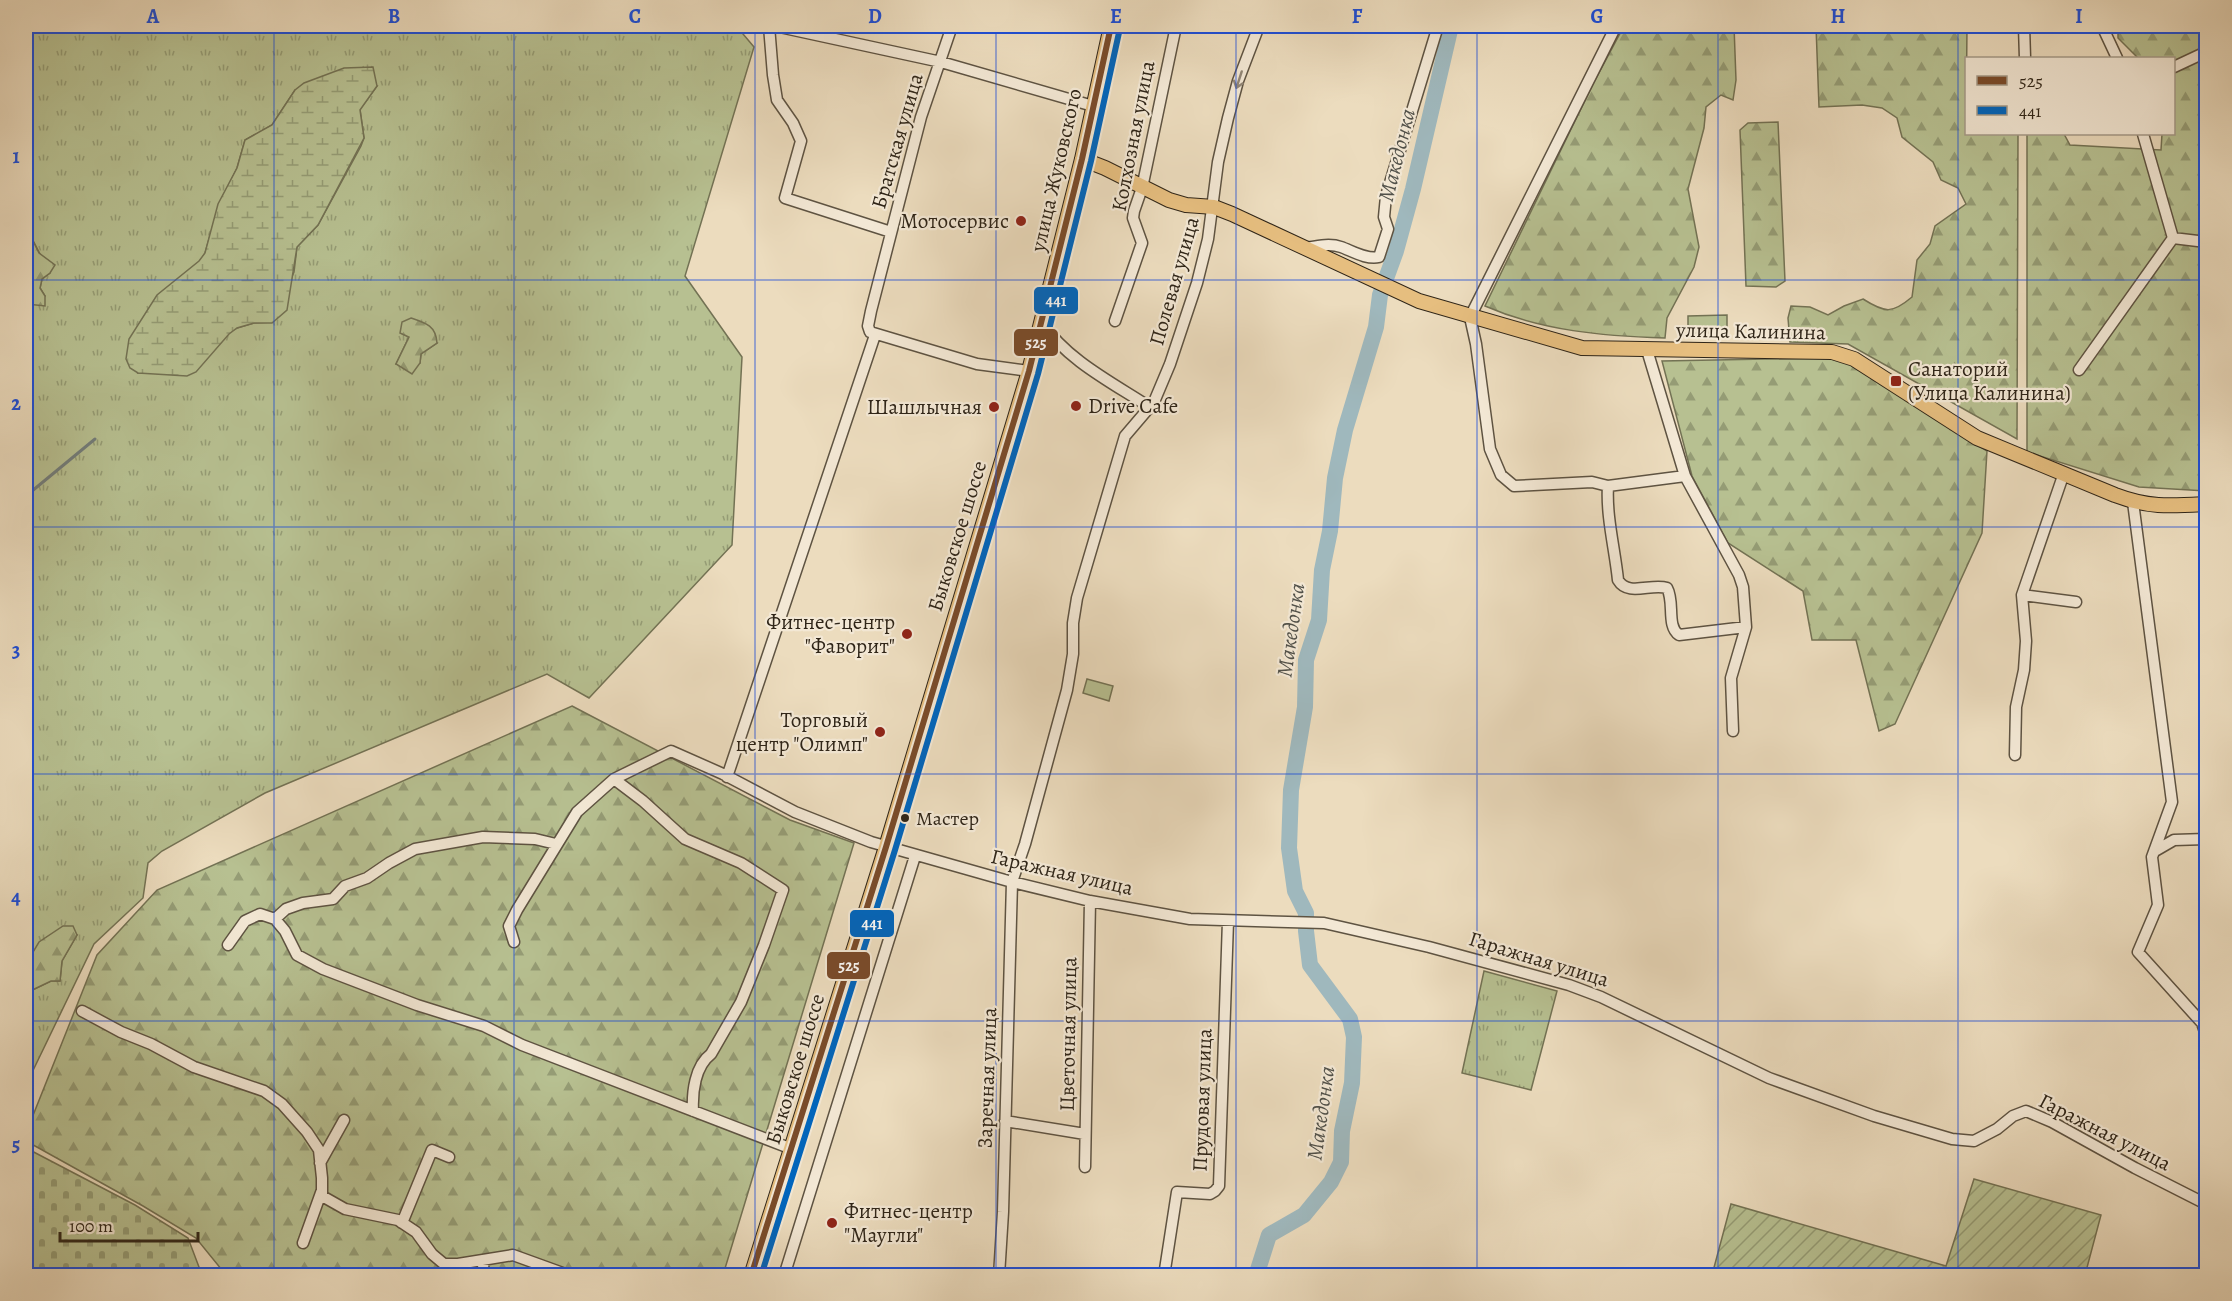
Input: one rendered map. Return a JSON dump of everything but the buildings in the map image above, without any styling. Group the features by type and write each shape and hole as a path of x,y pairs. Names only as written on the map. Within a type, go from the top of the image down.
{"main road":[{"name":"улица Жуковского","path":"1042,323 1082,159 1111,26"},
{"name":"улица Калинина","path":"1082,159 1105,168 1142,188 1186,205 1214,207 1232,214 1419,301 1470,317 1582,348 1832,352 1854,359 1977,438 2133,502 2154,507 2206,504"},
{"name":"Быковское шоссе","path":"751,1275 886,847 1042,323"}],"street":[{"path":"769,26 772,75 777,100 793,123 801,141 785,198 891,232"},
{"name":"Братская улица","path":"727,777 872,331 891,232 921,117 941,62 776,26"},
{"path":"952,26 941,62 1093,106"},
{"name":"Колхозная улица","path":"1115,321 1142,243 1133,218 1142,188 1176,26"},
{"name":"Полевая улица","path":"1012,882 1025,844 1066,690 1073,654 1073,623 1077,598 1125,436 1151,408 1170,364 1197,283 1208,239 1214,207 1218,162 1228,118 1238,81 1259,26"},
{"path":"1306,248 1320,245 1339,246 1351,252 1379,257 1388,229 1384,218 1386,196 1438,26"},
{"path":"1616,26 1470,317 1476,344 1490,449 1501,475 1514,486 1592,482 1608,486 1685,476"},
{"path":"2024,26 2025,57"},
{"path":"2102,26 2117,57"},
{"path":"2175,67 2206,52"},
{"path":"2144,135 2174,238"},
{"path":"2174,238 2206,242"},
{"path":"2079,369 2174,238"},
{"path":"1042,323 1052,337 1075,358 1151,408"},
{"path":"872,331 977,364 1029,371"},
{"path":"1647,350 1685,476 1739,575 1743,587 1746,627 1731,678 1733,731"},
{"path":"2015,755 2016,706 2024,670 2026,640 2022,595 2064,473"},
{"path":"1608,486 1607,502 1615,544 1618,580 1621,584 1625,588 1633,589 1661,586 1667,588 1670,596 1673,629 1679,636 1746,627"},
{"path":"2133,502 2172,802 2152,857 2158,905 2138,951 2202,1023 2206,1035"},
{"path":"2022,595 2076,602"},
{"name":"Гаражная улица","path":"614,779 671,751 795,812 886,847 1012,882 1090,901 1190,919 1308,921 1440,949 1569,985 1600,997 1769,1078 1874,1116 1952,1139 1974,1141 1997,1129 2013,1116 2026,1111 2206,1204"},
{"path":"514,942 509,926 556,844 577,812 614,779 643,801 685,839 741,863 783,890 741,1002 711,1054 703,1060 692,1092 693,1111"},
{"path":"275,919 286,909 333,899 345,886 367,878 415,849 483,837 535,839 556,844"},
{"path":"2155,851 2174,840 2206,839"},
{"path":"784,1275 915,856"},
{"name":"Заречная улица","path":"999,1275 1012,882"},
{"name":"Цветочная улица","path":"1085,1167 1090,901"},
{"path":"228,945 245,921 260,914 275,919 297,955 323,969 417,1005 484,1026 522,1045 792,1149"},
{"name":"Прудовая улица","path":"1164,1275 1177,1192 1210,1194 1219,1186 1228,921"},
{"path":"82,1011 194,1067 264,1091 282,1104 307,1132 319,1150 322,1196 345,1209 402,1223 417,1232 432,1254 444,1264 513,1255 571,1275"},
{"path":"321,1163 344,1120"},
{"path":"1005,1121 1085,1134"},
{"path":"402,1223 432,1150 449,1157"},
{"path":"303,1243 322,1189"},
{"path":"482,1275 484,1260"}],"green space":[{"path":"26,26 743,26 743,34 754,47 685,276 742,357 732,545 589,698 547,674 265,793 162,851 148,863 143,898 94,944 26,1085 26,993 51,981 60,981 62,961 77,935 47,937 39,944 29,960 26,960 26,306 45,296 40,288 42,279 50,273 30,235 26,234","holes":["377,86 360,109 364,138 361,146 318,225 297,247 294,272 272,322 254,323 237,328 149,373 138,373 205,253 219,204 237,168 245,140 272,125 295,90","401,333 437,343 421,354 420,363 396,364 409,337"]},
{"path":"1624,26 1734,26 1736,80 1733,100 1721,95 1706,107 1704,128 1688,189 1699,247 1694,267 1667,318 1665,338 1573,331 1528,321 1485,306 1593,84"},
{"path":"1816,26 1967,26 1965,135 2018,135 2017,439 1848,344 1790,342 1788,318 1791,306 1810,307 1828,315 1863,299 1888,310 1905,303 1912,297 1917,260 1930,244 1935,226 1966,204 1958,188 1941,180 1933,162 1902,137 1897,118 1882,108 1862,105 1819,107"},
{"path":"2118,26 2206,26 2206,491 2139,487 2027,452 2027,135 2065,135 2070,145 2161,150 2162,135 2175,135 2175,57 2137,57 2118,38"},
{"path":"373,67 377,86 360,110 364,138 318,225 297,247 287,310 272,323 254,323 237,328 196,372 187,376 138,373 130,368 126,359 129,339 157,295 199,261 205,253 218,204 237,168 245,140 272,125 295,90 304,83 344,68"},
{"path":"1778,122 1785,281 1776,287 1746,286 1740,130 1748,123"},
{"path":"26,234 30,235 39,253 55,265 42,279 40,288 45,296 45,306 27,304 26,306"},
{"path":"1727,315 1727,333 1688,333 1688,316"},
{"path":"411,318 429,326 435,333 437,343 421,354 420,363 412,374 396,364 409,337 400,333 402,322"},
{"path":"1826,358 1849,362 1987,451 1982,533 1895,724 1879,731 1856,640 1812,640 1803,591 1728,543 1692,476 1662,361"},
{"path":"1087,679 1113,686 1109,701 1083,693"},
{"path":"572,706 790,820 854,843 723,1275 226,1275 196,1238 26,1141 26,1133 97,955 157,890"},
{"path":"63,926 73,926 77,935 62,961 60,981 51,981 26,993 26,960 29,959 39,942"},
{"path":"1484,971 1557,991 1531,1090 1462,1073"},
{"path":"26,1148 135,1205 188,1238 202,1275 26,1275"},
{"path":"1974,1179 2101,1215 2085,1275 1712,1275 1731,1204 1946,1266"}],"waterway":[{"name":"Македонка","path":"1256,1276 1269,1235 1304,1215 1331,1182 1341,1162 1342,1131 1352,1083 1354,1037 1350,1019 1310,965 1306,913 1295,891 1289,848 1291,790 1305,707 1306,660 1319,620 1322,570 1330,531 1335,478 1345,430 1376,327 1380,295 1396,251 1413,189 1451,26"},
{"path":"26,496 95,439"}],"transit line":[{"name":"525","path":"751,1276 886,847 1029,371 1082,159 1111,26"},
{"name":"441","path":"761,1276 895,850 1038,374 1091,161 1120,28"}],"place":[{"name":"Мотосервис","path":"1021,221"},
{"name":"Санаторий (Улица Калинина)","path":"1896,381"},
{"name":"Drive Cafe","path":"1076,406"},
{"name":"Шашлычная","path":"994,407"},
{"name":"Фитнес-центр \"Фаворит\"","path":"907,634"},
{"name":"Торговый центр \"Олимп\"","path":"880,732"},
{"name":"Мастер","path":"905,818"},
{"name":"Фитнес-центр \"Маугли\"","path":"832,1223"}]}
